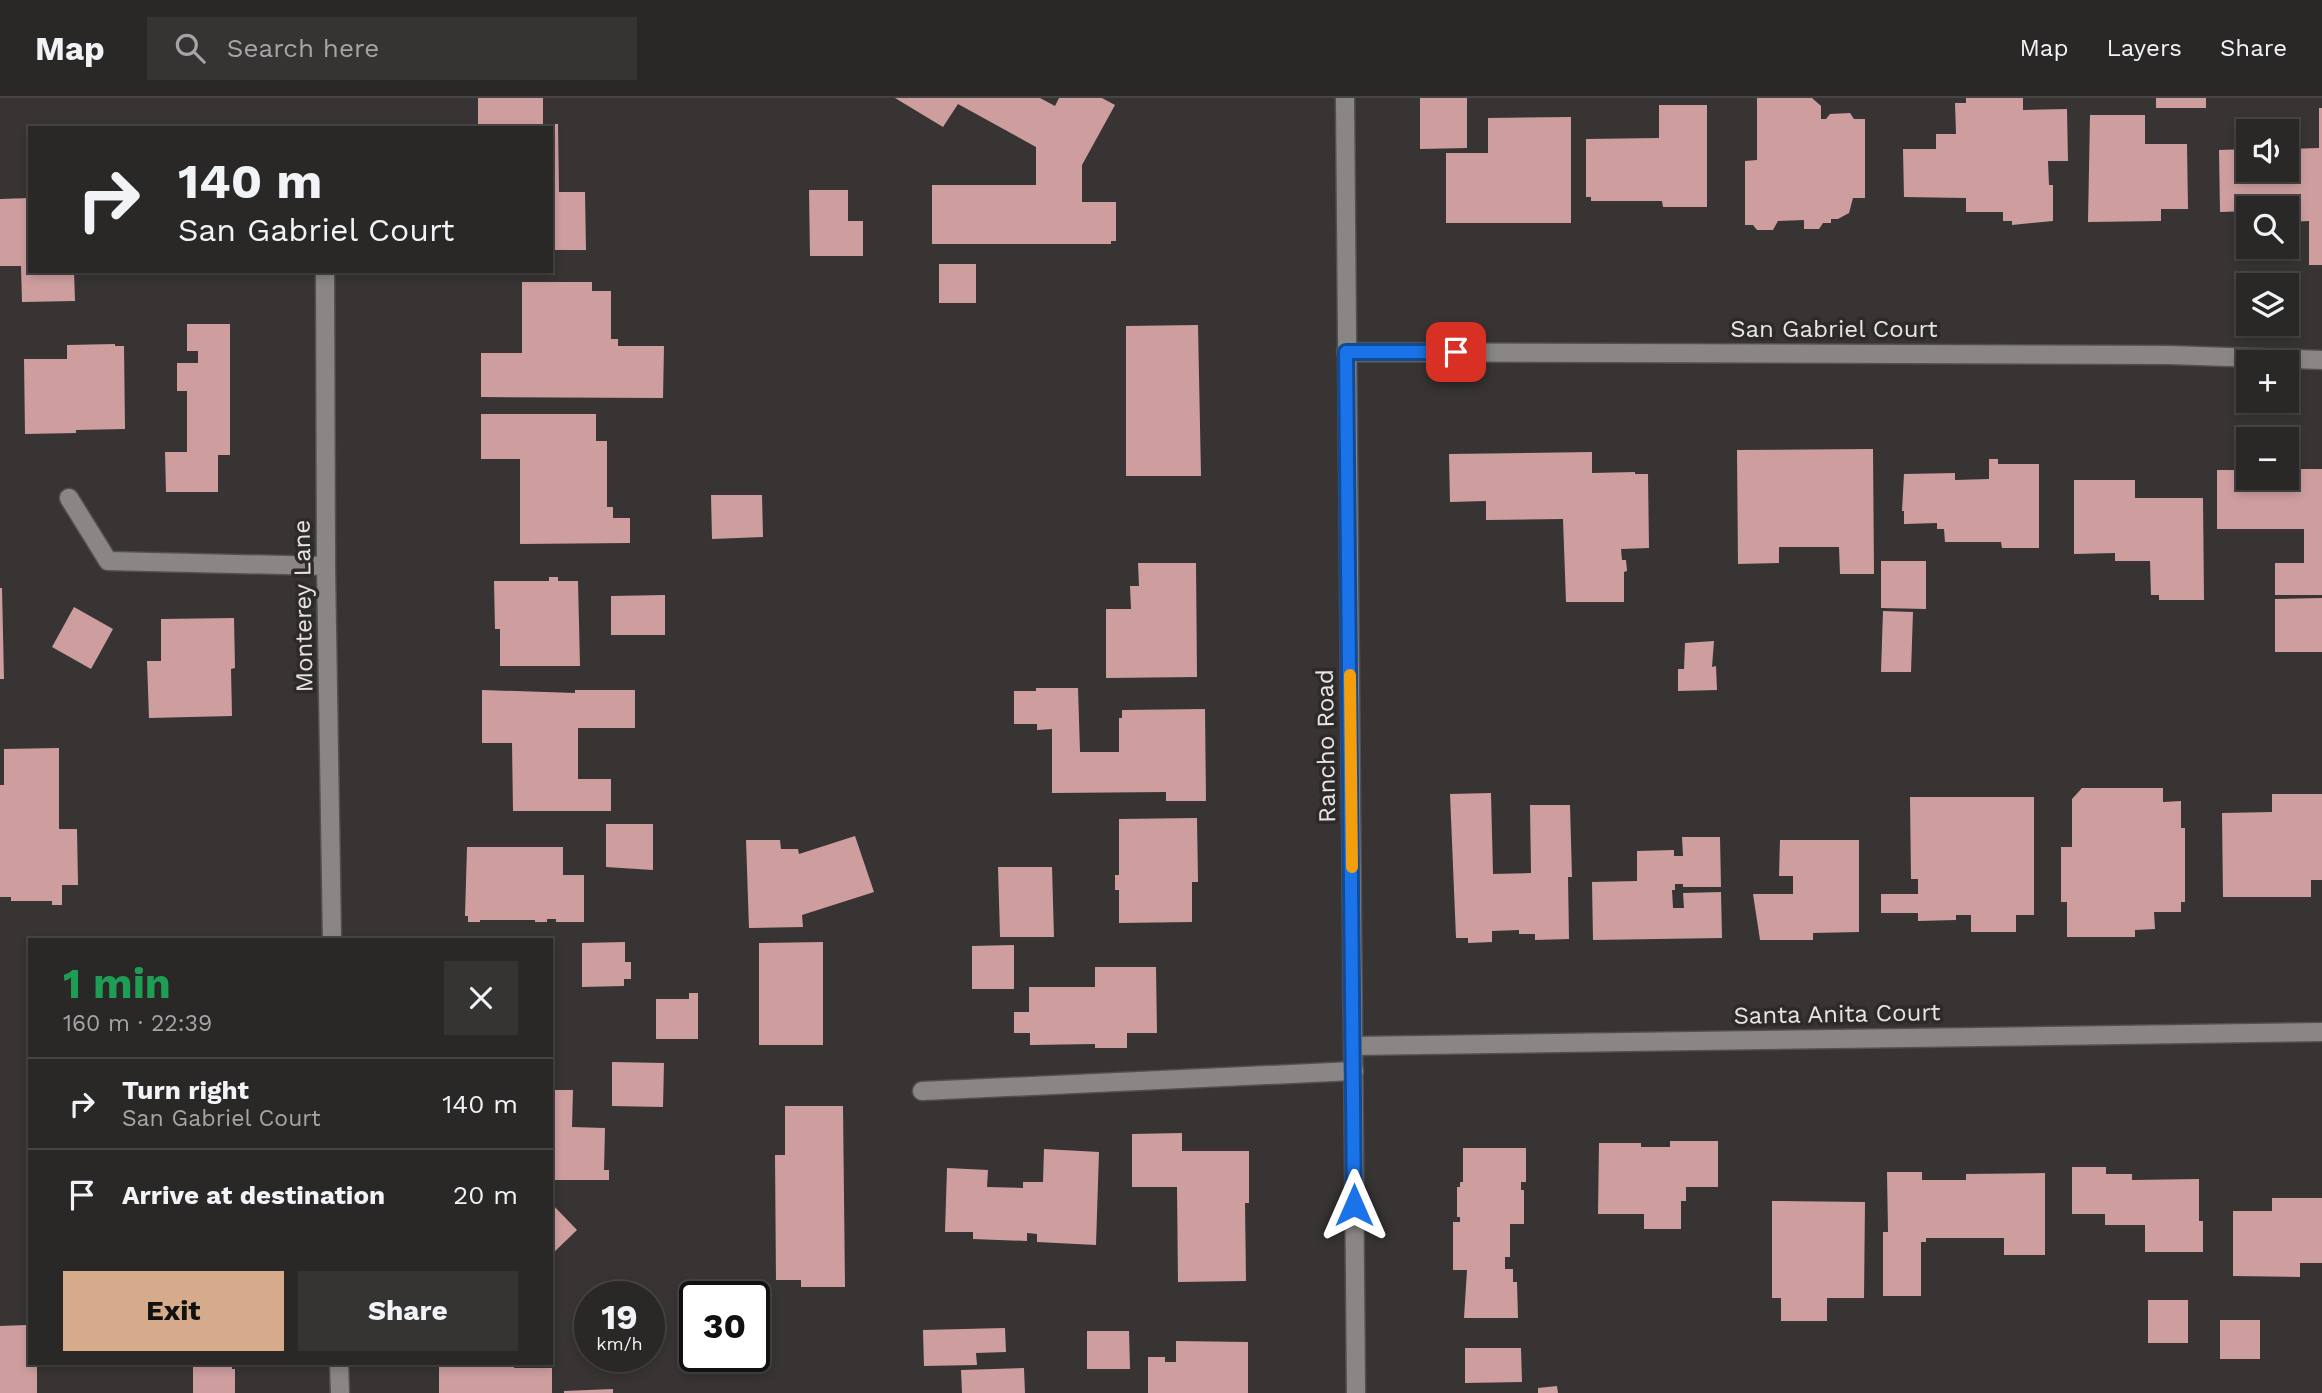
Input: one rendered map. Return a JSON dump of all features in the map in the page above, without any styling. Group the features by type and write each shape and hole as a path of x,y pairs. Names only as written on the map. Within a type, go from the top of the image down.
{"street":[{"name":"Rancho Road","path":"1345,98 1356,1393"},
{"name":"Monterey Lane","path":"325,273 332,938"},
{"name":"San Gabriel Court","path":"1346,352 2169,355 2322,360"},
{"path":"69,498 108,561 326,566"},
{"name":"Santa Anita Court","path":"1354,1046 2322,1032"},
{"path":"922,1091 1354,1072"},
{"path":"339,1365 340,1393"}],"building":[{"path":"478,98 543,98 543,124 558,124 559,192 585,192 586,250 553,250 553,126 478,126"},
{"path":"895,98 1040,98 1055,106 1059,98 1102,98 1115,105 1082,165 1082,202 1116,202 1116,241 1111,241 1111,244 932,244 932,185 1036,185 1036,147 958,104 943,127"},
{"path":"1420,98 1467,98 1467,148 1420,149"},
{"path":"1757,98 1812,98 1821,106 1821,119 1826,119 1830,114 1850,113 1854,119 1865,119 1865,198 1853,198 1849,213 1838,219 1831,219 1831,223 1823,223 1819,229 1804,229 1804,220 1778,221 1773,230 1757,230 1753,225 1745,225 1745,161 1757,160"},
{"path":"1966,98 2023,98 2023,110 2067,109 2068,161 2048,161 2049,185 2053,185 2053,221 2012,225 2012,221 2003,221 2003,212 1966,212 1966,198 1904,197 1903,149 1936,149 1936,134 1956,134 1955,103 1966,103"},
{"path":"2156,98 2206,98 2206,108 2156,108"},
{"path":"1659,105 1707,105 1707,207 1663,207 1662,201 1591,201 1591,197 1586,197 1586,139 1659,138"},
{"path":"2319,108 2322,108 2322,265 2309,265 2309,221 2299,221 2299,196 2236,196 2236,211 2220,212 2219,150 2236,149 2236,182 2299,182 2299,149 2319,148"},
{"path":"2090,115 2145,115 2145,144 2187,144 2188,209 2161,209 2161,221 2088,222"},
{"path":"1571,117 1571,223 1446,223 1446,153 1488,153 1488,118"},
{"path":"809,190 848,190 848,221 863,221 863,256 810,256"},
{"path":"28,198 28,273 74,273 75,301 22,302 21,266 0,266 0,199"},
{"path":"939,264 976,264 976,303 939,303"},
{"path":"522,282 592,282 592,291 611,291 611,339 618,339 618,346 664,346 663,398 481,397 481,353 522,353"},
{"path":"187,324 230,324 230,455 218,455 218,492 166,492 165,452 187,452 187,391 177,391 177,363 198,363 198,351 187,351"},
{"path":"1198,325 1201,476 1126,476 1126,326"},
{"path":"67,345 124,346 125,429 25,434 24,359 67,359"},
{"path":"481,414 596,414 596,441 607,441 607,507 613,507 613,518 630,518 630,543 520,544 520,459 481,459"},
{"path":"1873,449 1874,574 1840,574 1839,547 1779,547 1779,563 1738,564 1737,450"},
{"path":"1592,452 1592,473 1648,474 1649,548 1621,549 1627,571 1624,572 1624,602 1566,602 1563,519 1486,520 1486,501 1450,502 1449,454"},
{"path":"1989,459 1998,459 1998,464 2039,464 2039,548 2002,548 2001,542 1945,542 1944,529 1937,529 1937,523 1904,524 1904,474 1955,473 1955,480 1989,479"},
{"path":"2299,469 2322,469 2322,595 2275,595 2275,563 2304,563 2304,529 2217,529 2217,470 2236,470 2236,490 2299,490"},
{"path":"2074,480 2135,480 2135,498 2203,498 2204,600 2159,600 2159,595 2151,595 2150,561 2115,561 2115,553 2074,554"},
{"path":"711,495 762,495 763,537 712,539"},
{"path":"1881,561 1926,561 1926,609 1881,608"},
{"path":"1138,563 1196,563 1197,677 1106,678 1106,609 1131,609 1130,586 1139,586"},
{"path":"549,577 558,577 558,581 578,581 580,666 500,666 500,629 495,629 494,581 549,581"},
{"path":"2,588 4,679 0,679"},
{"path":"665,595 665,635 611,635 611,596"},
{"path":"2322,598 2322,652 2275,652 2275,599"},
{"path":"74,607 113,629 91,669 52,647"},
{"path":"1883,611 1913,612 1911,672 1881,672"},
{"path":"234,618 232,716 149,718 147,661 161,661 161,619"},
{"path":"1714,641 1712,667 1716,666 1717,690 1678,691 1678,669 1684,669 1685,643"},
{"path":"1036,688 1078,688 1080,752 1119,752 1119,718 1122,718 1122,710 1205,709 1206,801 1166,801 1166,792 1052,793 1052,729 1037,730 1037,724 1014,724 1014,691 1036,691"},
{"path":"482,690 575,693 575,690 635,690 635,728 578,728 578,779 611,779 611,811 513,811 512,743 482,743"},
{"path":"59,748 59,829 77,829 78,885 62,885 62,905 52,905 52,901 11,901 11,897 0,897 0,785 4,785 4,749"},
{"path":"2082,788 2163,788 2163,802 2181,801 2181,828 2185,828 2185,902 2181,902 2181,912 2154,912 2155,929 2135,930 2135,937 2067,937 2067,902 2061,902 2061,847 2072,847 2072,799"},
{"path":"1491,793 1493,874 1531,873 1530,805 1570,805 1572,877 1568,877 1569,939 1535,940 1535,934 1519,934 1519,930 1492,931 1492,942 1468,943 1468,938 1456,938 1450,794"},
{"path":"2272,794 2322,794 2322,880 2311,880 2311,897 2223,897 2222,813 2272,812"},
{"path":"1910,797 2034,797 2034,915 2016,915 2016,932 1971,932 1971,915 1956,915 1956,920 1918,921 1918,913 1881,913 1881,894 1918,894 1918,879 1911,879"},
{"path":"1197,818 1198,882 1192,882 1192,922 1119,923 1119,890 1115,890 1115,875 1119,875 1119,819"},
{"path":"606,824 653,824 653,870 606,867"},
{"path":"855,836 874,892 802,915 803,927 749,928 746,840 780,840 781,849 798,849 799,854"},
{"path":"1682,837 1720,837 1721,887 1683,887 1683,884 1675,884 1675,890 1672,890 1673,908 1684,908 1683,893 1721,892 1722,938 1593,940 1592,882 1637,881 1637,851 1674,850 1674,856 1683,856"},
{"path":"1780,840 1859,840 1859,932 1813,933 1813,940 1760,940 1753,894 1793,894 1793,876 1779,876"},
{"path":"467,847 563,847 563,875 584,875 584,922 556,922 556,919 547,919 547,922 468,922 468,916 465,916"},
{"path":"998,867 1052,867 1054,937 1000,937"},
{"path":"625,942 625,962 631,962 631,979 624,979 624,986 582,987 582,943"},
{"path":"823,942 823,1045 759,1045 759,943"},
{"path":"1014,945 1014,989 972,989 972,946"},
{"path":"1095,967 1156,967 1157,1033 1127,1033 1127,1048 1095,1048 1095,1044 1030,1045 1030,1033 1014,1033 1014,1012 1029,1012 1029,987 1095,987"},
{"path":"689,993 698,993 698,1039 656,1039 656,999 689,999"},
{"path":"612,1062 664,1063 663,1107 612,1106"},
{"path":"553,1090 573,1090 572,1127 605,1128 604,1170 609,1170 609,1180 553,1180"},
{"path":"785,1106 843,1106 845,1287 801,1287 801,1280 776,1280 775,1155 785,1155"},
{"path":"1182,1133 1182,1151 1249,1151 1249,1203 1245,1203 1246,1281 1178,1282 1177,1187 1132,1187 1132,1134"},
{"path":"1670,1141 1718,1141 1718,1187 1686,1187 1686,1201 1681,1201 1681,1229 1644,1229 1644,1214 1598,1214 1599,1143 1641,1143 1641,1147 1670,1147"},
{"path":"1463,1148 1526,1148 1526,1182 1521,1182 1521,1190 1524,1190 1524,1224 1510,1224 1510,1257 1505,1257 1505,1269 1513,1269 1513,1282 1517,1282 1518,1318 1464,1318 1467,1270 1453,1270 1453,1222 1460,1222 1460,1217 1457,1217 1457,1187 1463,1182"},
{"path":"1044,1149 1099,1152 1096,1245 1037,1242 1037,1234 1027,1233 1027,1241 973,1239 973,1232 945,1232 947,1168 988,1170 987,1187 1023,1188 1023,1182 1043,1182"},
{"path":"2072,1167 2106,1167 2106,1174 2132,1174 2132,1180 2199,1179 2199,1221 2203,1221 2203,1252 2145,1252 2145,1225 2105,1225 2105,1214 2072,1214"},
{"path":"1887,1172 1922,1172 1922,1180 1966,1180 1966,1174 2045,1173 2045,1255 2004,1255 2004,1238 1926,1238 1926,1242 1921,1242 1921,1296 1883,1296 1883,1232 1888,1232"},
{"path":"2272,1198 2322,1198 2322,1263 2300,1263 2300,1277 2233,1276 2233,1211 2272,1211"},
{"path":"1772,1201 1865,1202 1864,1298 1827,1298 1827,1321 1781,1321 1781,1298 1772,1298"},
{"path":"553,1205 577,1230 553,1253"},
{"path":"2148,1300 2188,1300 2188,1343 2148,1343"},
{"path":"2220,1320 2260,1320 2260,1359 2220,1359"},
{"path":"27,1325 27,1363 37,1365 37,1393 0,1393 0,1326"},
{"path":"1005,1328 1006,1352 976,1353 977,1365 924,1366 923,1330"},
{"path":"1087,1331 1129,1331 1130,1369 1087,1369"},
{"path":"1176,1341 1248,1342 1248,1393 1148,1393 1148,1357 1165,1357 1165,1362 1176,1362"},
{"path":"1465,1348 1521,1348 1522,1382 1465,1383"},
{"path":"193,1365 232,1365 232,1369 235,1369 235,1393 193,1393"},
{"path":"439,1365 552,1368 552,1393 439,1393"},
{"path":"1024,1368 1025,1393 962,1393 961,1370"},
{"path":"1557,1386 1558,1393 1538,1393 1538,1388"},
{"path":"613,1389 613,1393 564,1393 564,1391"}],"slow traffic":[{"path":"1350,675 1352,867"}],"route":[{"path":"1354,1205 1346,352 1456,352"}]}
